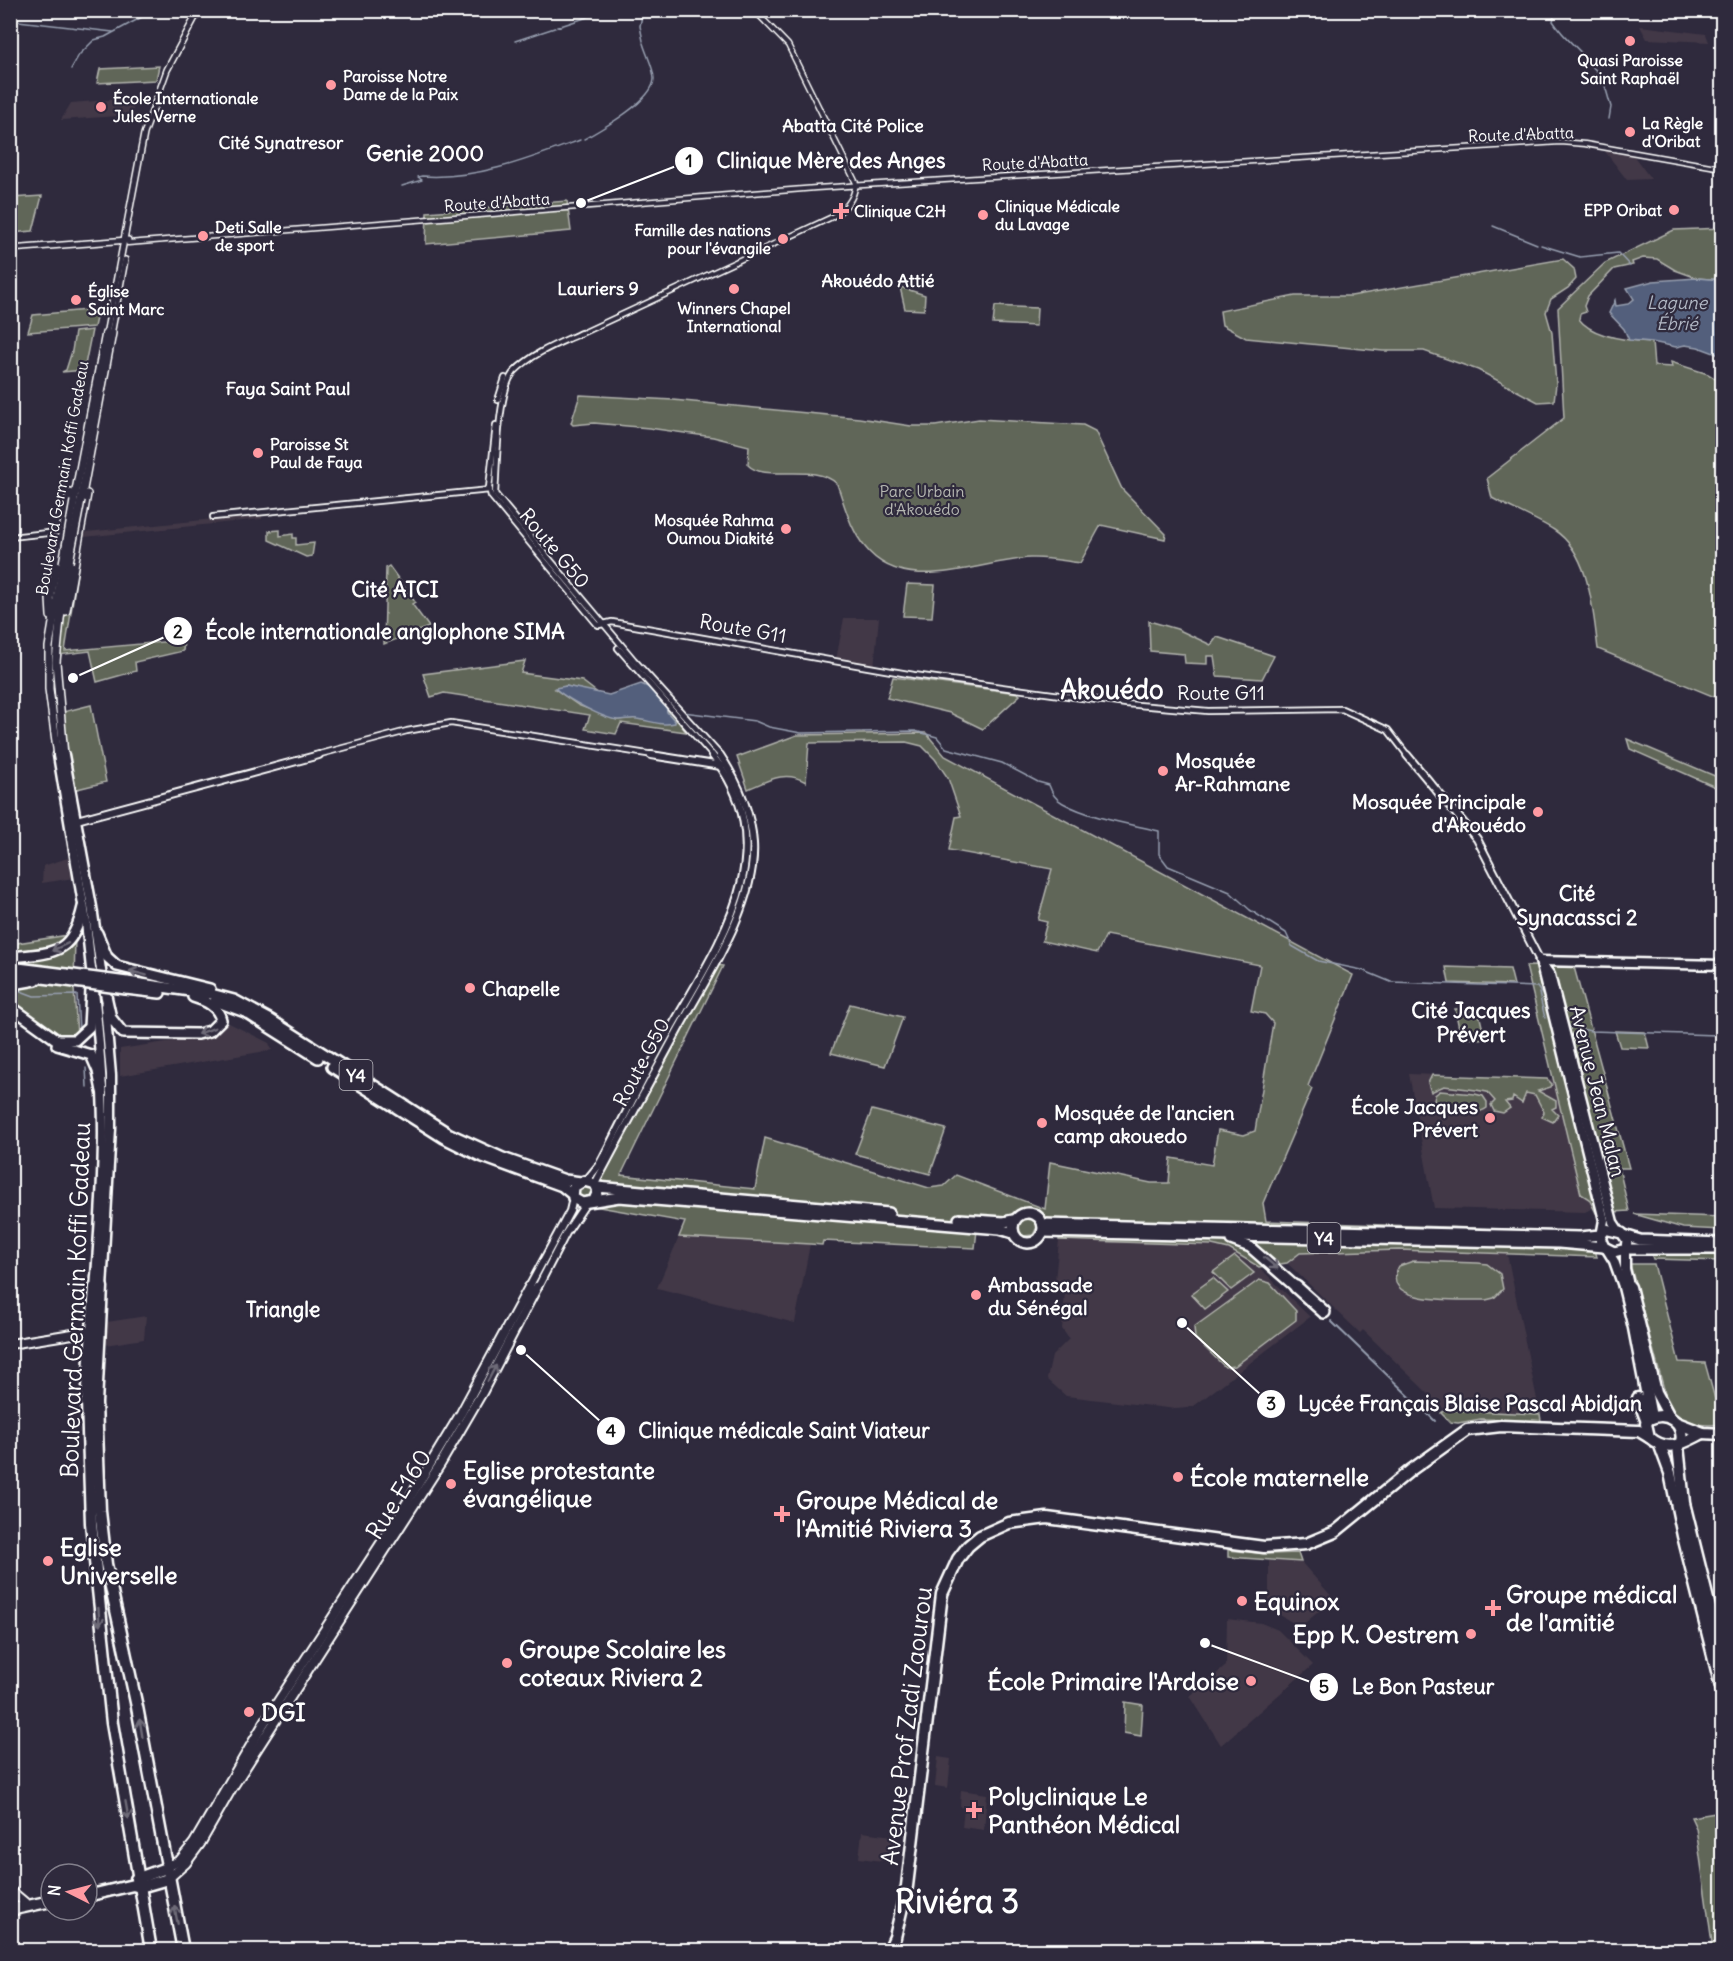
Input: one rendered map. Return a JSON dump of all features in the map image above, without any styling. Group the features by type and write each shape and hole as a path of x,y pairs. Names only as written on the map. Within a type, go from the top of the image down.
{"highway":[{"path":"10,957 50,951 66,945 79,928 83,907"},
{"path":"97,933 107,957 117,966 192,984 234,1000"},
{"name":"Y4","path":"10,967 66,978 211,994 234,1000 272,1020 431,1123 465,1142 556,1177 590,1184 916,1215 996,1222 1014,1220"},
{"path":"10,1006 57,1040 73,1041 85,1034 89,1027 91,968"},
{"name":"Y4","path":"10,974 54,979 66,978"},
{"path":"10,989 28,981 54,979"},
{"path":"103,982 112,1020 116,1028 123,1033 198,1034 210,1031 221,1020 221,1014 216,1007 193,997"},
{"name":"Y4","path":"126,985 222,1003 245,1012 444,1138 490,1160 562,1186 573,1196"},
{"path":"10,1012 51,1042 91,1055 98,1071 102,1091"},
{"path":"590,1201 597,1196 590,1184 574,1187 573,1196 578,1202 590,1201 620,1197 1000,1228 1028,1242 1037,1239 1043,1228 1039,1218 1022,1214 1014,1220 1013,1233"},
{"name":"Y4","path":"1043,1228 1580,1237 1601,1233"},
{"name":"Y4","path":"1043,1228 1157,1235 1559,1243 1605,1248"},
{"path":"1722,1243 1640,1240 1610,1228 1601,1233 1600,1241 1605,1248 1614,1252 1625,1249 1722,1249"},
{"path":"1621,1233 1628,1241 1625,1249"},
{"path":"1157,1235 1243,1243 1272,1264 1324,1311"}],"main road":[{"name":"Boulevard Germain Koffi Gadeau","path":"152,1950 137,1883 99,1616 87,1446 102,1183 102,1091 91,968 56,688 55,631 141,146 152,105 175,49 199,10"},
{"name":"Boulevard Germain Koffi Gadeau","path":"125,242 155,110 182,48 205,10"},
{"path":"10,250 125,242"},
{"path":"55,631 70,596 93,460 90,433"},
{"path":"55,631 50,599 76,464 90,433"},
{"name":"Boulevard Germain Koffi Gadeau","path":"72,821 97,933 111,1075 111,1129 96,1395 98,1489 106,1564 137,1707 183,1950"},
{"path":"1540,962 1722,965"},
{"name":"Avenue Jean Malan","path":"1540,962 1550,975 1613,1222 1621,1233"},
{"name":"Avenue Jean Malan","path":"1540,962 1605,1220 1601,1233"},
{"path":"1605,1248 1617,1268 1644,1375 1649,1405 1646,1423"},
{"path":"1625,1249 1624,1263 1656,1392 1683,1433 1679,1444 1684,1503 1722,1656"},
{"path":"1649,1405 1638,1398 1649,1437 1660,1446 1670,1449 1703,1433"},
{"path":"1646,1423 1658,1415 1703,1433 1722,1434"},
{"name":"Avenue Prof Zadi Zaourou","path":"889,1950 895,1937 907,1886 942,1594 947,1577 961,1551 984,1532 1011,1521 1047,1518 1264,1547 1306,1544 1335,1532 1411,1470 1467,1430 1501,1426 1646,1423"},
{"path":"1660,1446 1671,1473 1683,1536 1722,1691"},
{"path":"99,1893 170,1873"},
{"path":"10,1910 39,1904"}],"street":[{"path":"213,517 491,490 503,395 512,374 527,360 603,321 839,213 851,201 854,184 788,51 777,35 752,10"},
{"name":"Route d'Abatta","path":"125,242 854,184 1560,142 1585,144 1722,167"},
{"name":"Route d'Abatta","path":"125,242 854,184"},
{"name":"Route G50","path":"491,490 492,499 600,624"},
{"path":"10,537 81,530"},
{"name":"Route G11","path":"600,624 612,622 914,675 1137,706 1208,711 1342,709 1388,730 1477,838 1540,962"},
{"path":"600,624 676,711"},
{"path":"600,624 676,711"},
{"name":"Route G50","path":"590,1184 742,905 753,865 753,837 742,792 724,765 676,711"},
{"path":"72,821 407,731 451,723 724,765"},
{"name":"Rue E160","path":"170,1873 194,1843 226,1785 400,1514 461,1413 570,1211 573,1196"},
{"name":"Rue E160","path":"170,1873 200,1844 226,1797 441,1463 483,1391 571,1225 590,1201"},
{"path":"10,1344 92,1331"},
{"path":"226,1785 226,1797"},
{"path":"10,1890 29,1906"}],"shaded area":[{"path":"1640,26 1706,34 1709,42 1647,39"},
{"name":"École Internationale Jules Verne","path":"135,98 132,115 61,120 71,103"},
{"path":"1604,150 1633,155 1651,179 1627,180"},
{"path":"262,514 262,519 84,537 78,568 71,569 77,533"},
{"path":"844,618 879,618 874,667 836,660"},
{"path":"71,857 74,878 42,883 43,866"},
{"path":"227,1022 269,1043 272,1050 120,1076 120,1049 199,1037"},
{"name":"École Jacques Prévert","path":"1409,1074 1553,1079 1581,1194 1589,1199 1593,1208 1585,1212 1434,1208"},
{"path":"679,1237 810,1244 795,1323 657,1288"},
{"path":"1059,1240 1212,1245 1229,1249 1259,1267 1310,1317 1194,1406 1176,1409 1066,1396 1047,1379 1052,1356 1069,1339 1062,1329 1065,1293 1055,1281"},
{"path":"1399,1250 1507,1254 1540,1414 1445,1410 1363,1330 1360,1333 1287,1263 1300,1253"},
{"path":"146,1316 144,1339 105,1345 107,1322"},
{"path":"1269,1561 1301,1562 1334,1599 1300,1627 1275,1612 1269,1611"},
{"name":"École Primaire l'Ardoise","path":"1227,1619 1261,1623 1278,1630 1313,1665 1221,1745 1190,1696 1226,1666"},
{"path":"938,1757 951,1759 948,1788 935,1786"},
{"name":"Polyclinique Le Panthéon Médical","path":"961,1790 987,1794 984,1830 962,1827 964,1808 960,1807"},
{"path":"862,1832 893,1836 890,1862 859,1858"}],"green space":[{"path":"159,66 156,80 97,83 100,69"},
{"path":"42,196 33,231 11,233 11,198"},
{"path":"567,201 571,231 426,244 427,212"},
{"path":"1722,228 1722,280 1697,278 1675,270 1657,259 1643,258 1632,262 1633,265 1614,269 1588,296 1584,306 1586,312 1580,314 1579,319 1602,334 1652,342 1654,366 1672,367 1671,362 1708,374 1722,383 1722,700 1598,649 1588,584 1575,553 1566,540 1554,530 1492,498 1487,478 1564,418 1558,308 1605,263 1674,230"},
{"path":"1563,259 1574,269 1576,279 1568,288 1551,299 1546,312 1552,333 1556,384 1554,401 1538,402 1478,370 1424,351 1383,351 1246,338 1222,325 1220,311 1295,296 1351,296"},
{"path":"900,287 925,295 924,310 905,309"},
{"path":"995,306 1037,308 1036,326 993,324"},
{"path":"98,309 94,327 28,332 33,315"},
{"path":"92,330 84,370 62,372 66,370 75,332"},
{"name":"Parc Urbain d'Akouédo","path":"580,395 673,400 859,418 911,426 935,426 979,419 1083,425 1095,431 1122,489 1166,534 1165,539 1101,525 1080,563 1030,558 943,572 921,573 900,570 881,562 865,547 852,525 837,484 828,478 816,474 756,470 748,465 749,446 713,437 594,423 573,425 571,423"},
{"path":"280,530 280,536 293,534 293,538 296,538 296,545 314,543 312,556 306,557 269,540 269,531"},
{"path":"389,566 415,602 412,604 429,627 384,644 386,568"},
{"path":"78,568 65,651 184,640 183,651 135,662 136,671 97,682 90,651 58,655 71,569"},
{"path":"907,584 935,585 932,617 903,616"},
{"path":"1149,621 1177,629 1211,645 1217,637 1274,656 1262,679 1217,676 1214,656 1207,656 1207,664 1185,663 1184,654 1150,651"},
{"path":"525,661 521,673 582,681 599,694 566,686 555,689 578,705 617,720 636,718 675,721 667,712 666,705 686,732 621,723 616,734 585,729 590,715 444,693 431,697 423,674"},
{"path":"893,677 1020,695 983,729 950,713 887,698"},
{"path":"91,705 106,782 73,790 63,712"},
{"path":"926,733 945,756 1353,975 1308,1086 1312,1089 1263,1203 1266,1221 1590,1232 1597,1257 1399,1250 1300,1253 1287,1263 1259,1267 1229,1249 1212,1245 1059,1240 1061,1230 1037,1227 1033,1235 1023,1236 1018,1233 1016,1225 978,1221 975,1248 823,1241 822,1245 679,1237 685,1222 588,1205 578,1198 576,1190 581,1185 597,1188 718,965 723,966 621,1175 755,1189 765,1138 929,1188 944,1186 956,1175 1045,1209 1050,1162 1151,1183 1169,1183 1171,1158 1212,1165 1218,1130 1244,1135 1255,1131 1273,1023 1265,1014 1251,1011 1260,965 1106,935 1097,953 1042,941 1047,922 1038,920 1052,869 949,850 956,817 961,816 948,778 935,759 922,746 906,742 809,743 806,782 798,778 784,777 748,789 737,757 797,735"},
{"path":"1627,739 1722,779 1722,790 1630,749"},
{"path":"75,934 74,989 77,1035 52,1040 11,1009 11,944"},
{"path":"1526,966 1574,967 1629,1168 1619,1168 1629,1211 1596,1213 1589,1199 1581,1194"},
{"path":"1446,967 1510,969 1514,985 1449,983"},
{"path":"850,1004 903,1017 885,1066 831,1053"},
{"path":"1455,1009 1478,1009 1485,1039 1461,1038"},
{"path":"1615,1031 1645,1032 1649,1048 1620,1047"},
{"path":"1432,1075 1547,1079 1552,1084 1551,1087 1538,1091 1556,1101 1556,1107 1552,1109 1558,1115 1553,1122 1542,1117 1544,1112 1535,1095 1526,1093 1522,1103 1513,1097 1512,1101 1505,1102 1510,1108 1503,1113 1494,1111 1491,1105 1495,1101 1487,1092 1444,1086 1431,1092 1428,1083"},
{"path":"1440,1091 1483,1096 1487,1102 1487,1108 1475,1112 1459,1112 1444,1108 1434,1101 1435,1095"},
{"path":"872,1110 946,1129 930,1174 855,1154"},
{"path":"1634,1214 1722,1217 1722,1230 1683,1228"},
{"path":"1650,1250 1722,1253 1722,1261 1653,1259"},
{"path":"1235,1256 1254,1273 1231,1290 1213,1272"},
{"path":"1413,1261 1487,1264 1500,1274 1503,1289 1494,1298 1486,1300 1444,1300 1411,1295 1400,1288 1395,1279 1399,1266"},
{"path":"1630,1264 1654,1264 1679,1362 1705,1363 1722,1424 1691,1423 1679,1416 1668,1404"},
{"path":"1213,1278 1228,1292 1205,1309 1191,1294"},
{"path":"1259,1280 1270,1283 1296,1311 1296,1320 1235,1366 1225,1367 1195,1338 1194,1327"},
{"path":"1445,1410 1540,1414 1541,1421 1481,1419 1458,1423 1450,1422 1441,1413"},
{"path":"1228,1550 1267,1554 1298,1553 1301,1562 1228,1557"},
{"path":"1125,1702 1143,1705 1141,1736 1124,1733"},
{"path":"1722,1812 1722,1950 1713,1950 1696,1828 1691,1817"}],"water":[{"name":"Lagune Ébrié","path":"1697,278 1722,280 1722,356 1698,347 1685,345 1676,347 1629,340 1624,329 1609,313 1615,300 1616,306 1628,304 1634,299 1627,288 1653,281"},
{"path":"641,684 648,687 666,705 667,712 675,723 612,719 585,707 555,688 566,686 609,695"}],"waterway":[{"path":"71,69 79,55 94,40 105,37 155,10"},
{"path":"515,41 609,10"},
{"path":"643,10 640,26 643,41"},
{"path":"1545,10 1554,17 1553,21 1561,32 1602,75 1611,107 1609,119"},
{"path":"18,21 113,32"},
{"path":"584,139 625,114 645,96 651,87 654,75 643,43"},
{"path":"402,186 422,180 418,177 422,176 463,175 502,167 580,140"},
{"path":"1493,226 1537,244"},
{"path":"1541,245 1580,257 1618,253 1630,266"},
{"path":"683,712 755,721 769,727 801,733 915,731 937,737 946,748 1002,763 1038,782 1049,785 1058,800 1085,813 1159,831 1159,854 1168,866 1230,892 1250,910 1286,933 1292,946 1318,961 1362,970 1391,982 1537,987 1545,999"},
{"path":"18,990 34,996 77,995 79,1030"},
{"path":"1539,993 1545,1018"},
{"path":"1566,1026 1591,1031 1717,1035 1722,1051"},
{"path":"86,1068 87,1087"},
{"path":"1331,1321 1435,1421"}],"place":[{"name":"Quasi Paroisse Saint Raphaël","path":"1630,41"},
{"name":"Paroisse Notre Dame de la Paix","path":"331,85"},
{"name":"École Internationale Jules Verne","path":"101,107"},
{"name":"La Règle d'Oribat","path":"1630,132"},
{"name":"Clinique Mère des Anges","path":"581,203"},
{"name":"EPP Oribat","path":"1674,210"},
{"name":"Clinique C2H","path":"841,211"},
{"name":"Clinique Médicale du Lavage","path":"983,215"},
{"name":"Deti Salle de sport","path":"203,236"},
{"name":"Famille des nations pour l'évangile","path":"783,239"},
{"name":"Winners Chapel International","path":"734,289"},
{"name":"Église Saint Marc","path":"76,300"},
{"name":"Paroisse St Paul de Faya","path":"258,453"},
{"name":"Mosquée Rahma Oumou Diakité","path":"786,529"},
{"name":"École internationale anglophone SIMA","path":"73,678"},
{"name":"Mosquée Ar-Rahmane","path":"1163,771"},
{"name":"Mosquée Principale d'Akouédo","path":"1538,812"},
{"name":"Chapelle","path":"470,988"},
{"name":"École Jacques Prévert","path":"1490,1118"},
{"name":"Mosquée de l'ancien camp akouedo","path":"1042,1123"},
{"name":"Ambassade du Sénégal","path":"976,1295"},
{"name":"Lycée Français Blaise Pascal Abidjan","path":"1182,1323"},
{"name":"Clinique médicale Saint Viateur","path":"521,1350"},
{"name":"École maternelle","path":"1178,1477"},
{"name":"Eglise protestante évangélique","path":"451,1484"},
{"name":"Groupe Médical de l'Amitié Riviera 3","path":"782,1514"},
{"name":"Eglise Universelle","path":"48,1561"},
{"name":"Equinox","path":"1242,1601"},
{"name":"Groupe médical de l'amitié","path":"1493,1608"},
{"name":"Epp K. Oestrem","path":"1471,1634"},
{"name":"Le Bon Pasteur","path":"1205,1643"},
{"name":"Groupe Scolaire les coteaux Riviera 2","path":"507,1663"},
{"name":"École Primaire l'Ardoise","path":"1251,1681"},
{"name":"DGI","path":"249,1712"},
{"name":"Polyclinique Le Panthéon Médical","path":"974,1810"}],"district":[{"name":"Abatta Cité Police","path":"853,125"},
{"name":"Cité Synatresor","path":"281,142"},
{"name":"Genie 2000","path":"425,153"},
{"name":"Akouédo Attié","path":"878,280"},
{"name":"Lauriers 9","path":"598,288"},
{"name":"Faya Saint Paul","path":"288,388"},
{"name":"Cité ATCI","path":"395,589"},
{"name":"Akouédo","path":"1112,689"},
{"name":"Cité Synacassci 2","path":"1577,905"},
{"name":"Cité Jacques Prévert","path":"1471,1022"},
{"name":"Triangle","path":"283,1309"},
{"name":"Riviéra 3","path":"957,1901"}]}
